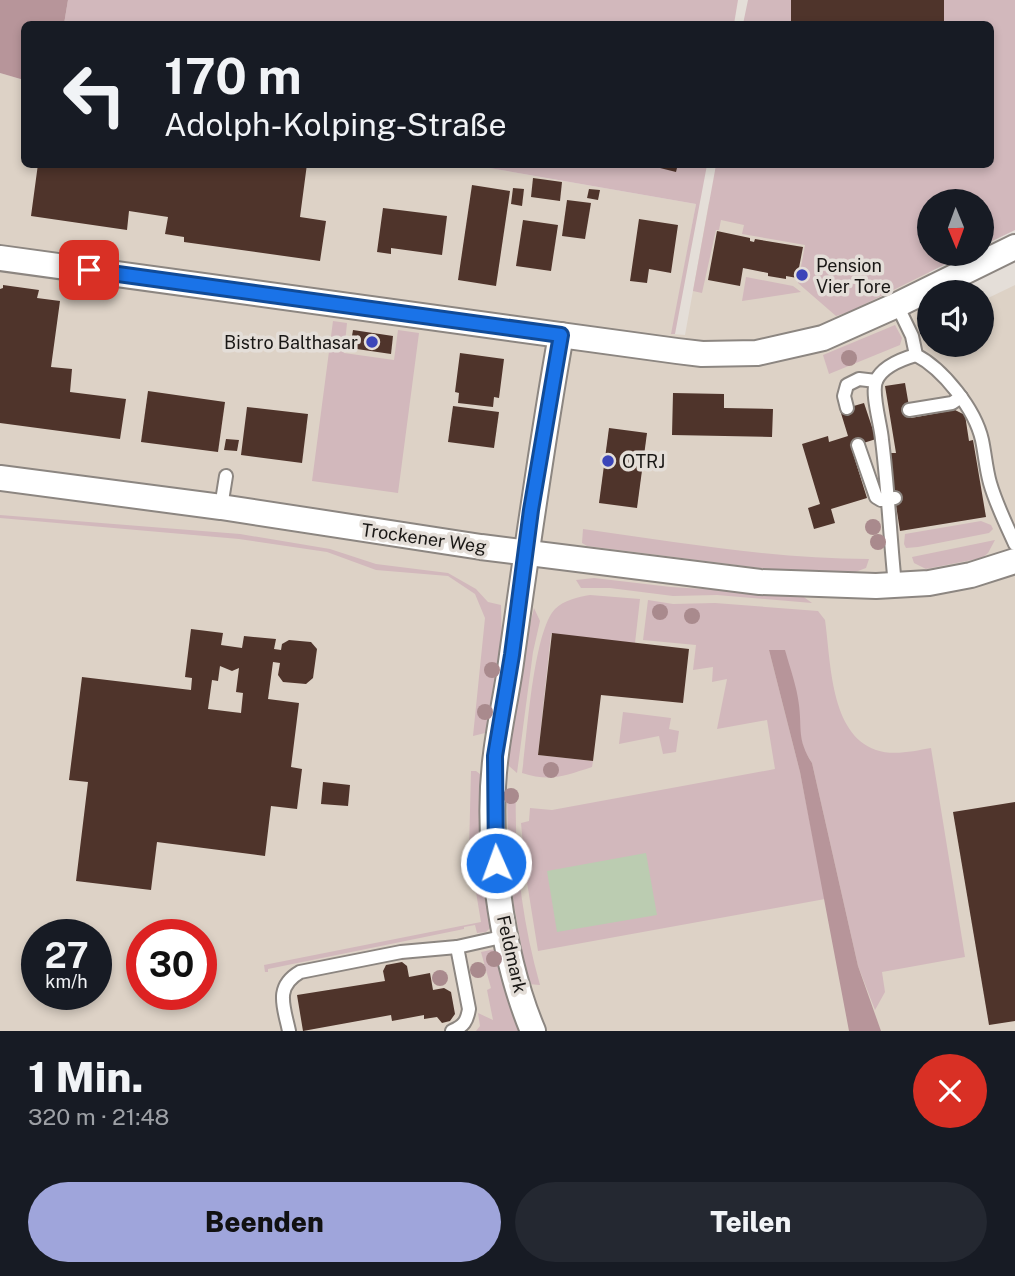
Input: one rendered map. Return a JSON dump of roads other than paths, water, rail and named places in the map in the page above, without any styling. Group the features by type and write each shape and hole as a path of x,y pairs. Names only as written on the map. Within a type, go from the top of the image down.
{"street":[{"path":"0,258 702,354 757,353 823,338 1015,247"},
{"name":"Feldmark","path":"533,1031 510,959 496,868 495,756 561,335"},
{"name":"Trockener Weg","path":"0,478 221,507 525,552 761,582 799,585 929,583 971,575 1015,561"}],"lane":[{"path":"897,305 912,336 916,355"},
{"path":"895,585 884,414 875,390 876,381 882,373 903,359 916,355 926,360 961,397 982,437 985,484 1015,544"},
{"path":"847,408 844,396 847,385 859,379 876,381"},
{"path":"909,410 952,403 961,397"},
{"path":"858,445 876,497 881,500 891,498"},
{"path":"221,507 226,476"},
{"path":"289,1031 282,996 285,985 300,972 401,952 457,947 506,936"},
{"path":"452,1031 463,1027 469,1009 457,947"}],"place":[{"name":"Pension Vier Tore","path":"802,275"},
{"name":"Bistro Balthasar","path":"372,342"},
{"name":"OTRJ","path":"608,461"}]}
